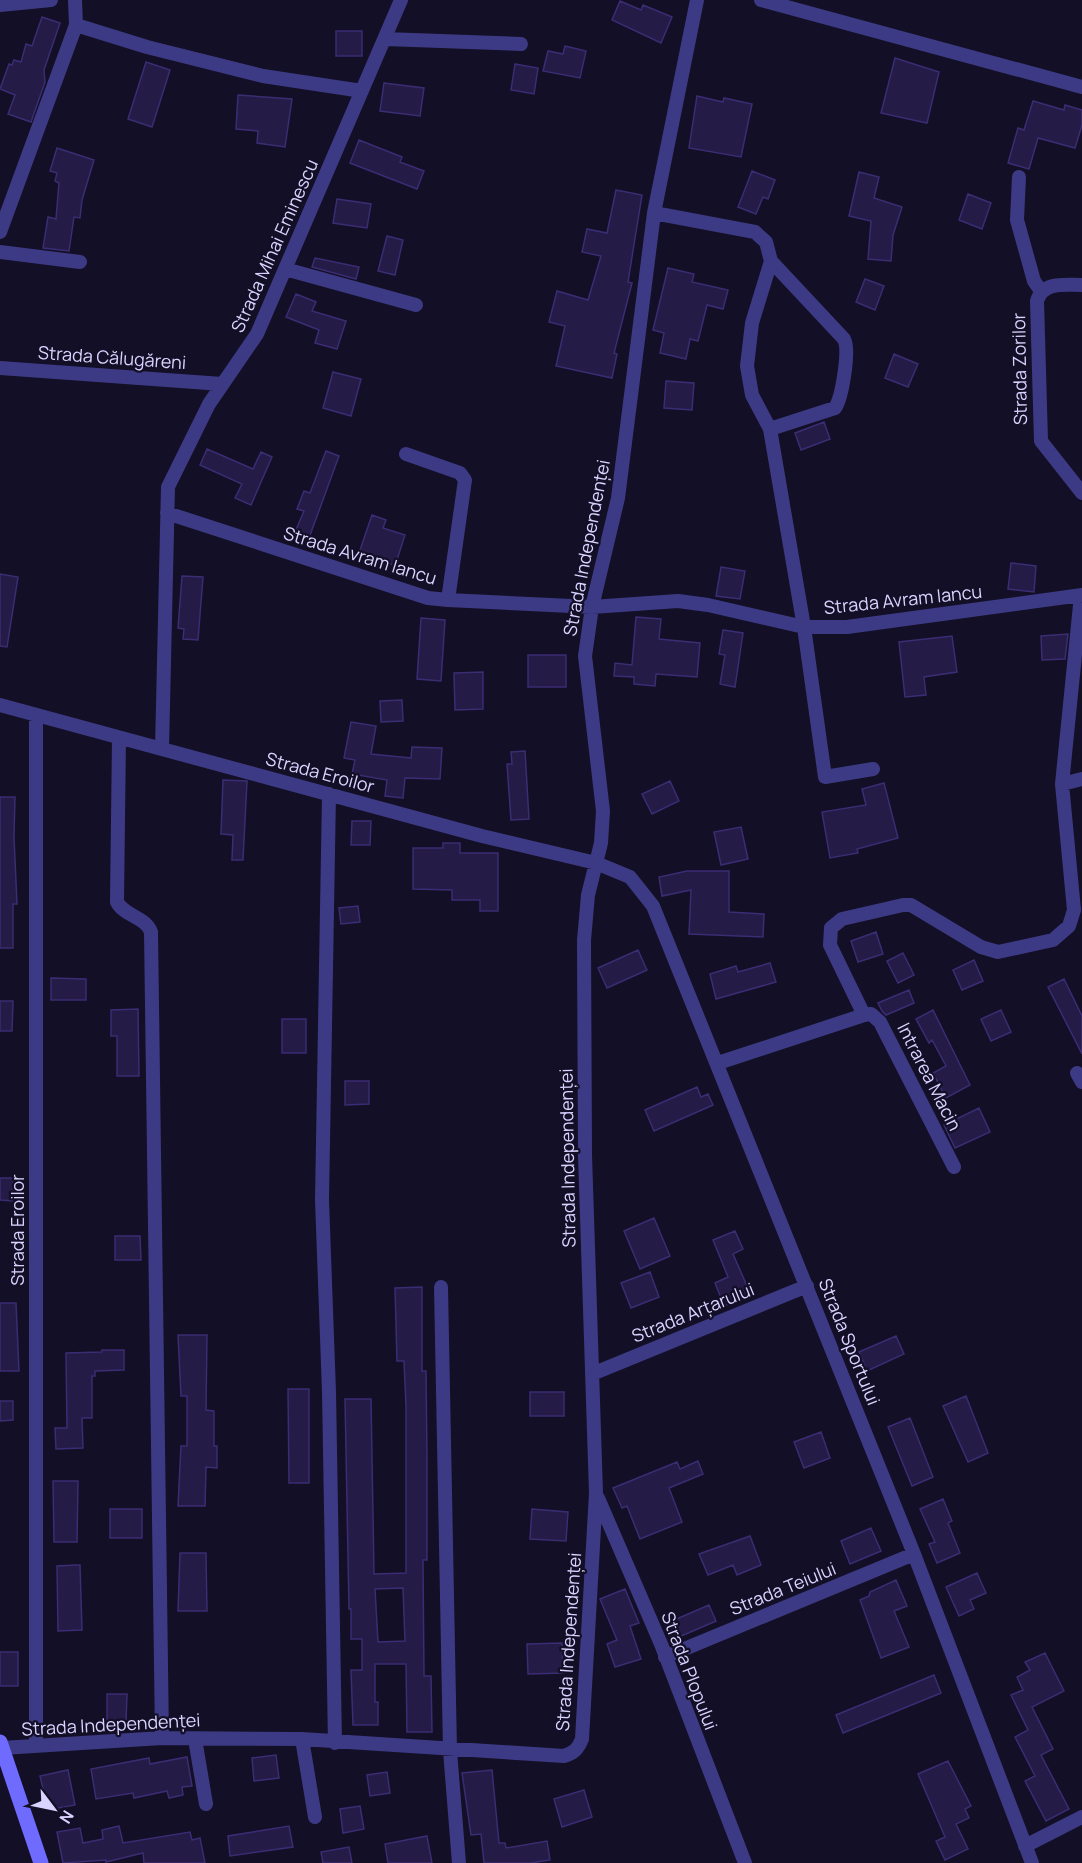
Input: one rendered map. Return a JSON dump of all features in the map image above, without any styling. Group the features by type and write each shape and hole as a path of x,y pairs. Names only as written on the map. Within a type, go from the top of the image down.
{"street":[{"path":"0,5 51,0"},
{"path":"0,232 76,25 75,0"},
{"name":"Strada Mihai Eminescu","path":"162,749 168,487 173,472 222,384 257,334 401,0"},
{"name":"Strada Independenței","path":"1,1745 36,1746 162,1738 302,1739 450,1751 520,1752 564,1756 572,1754 579,1747 582,1739 596,1493 585,1155 584,940 588,895 601,843 603,811 585,656 592,607 618,498 654,213 697,0"},
{"path":"761,0 1082,87"},
{"path":"76,25 147,47 263,76 362,92"},
{"path":"385,39 521,44"},
{"path":"1019,177 1017,220 1039,296 1051,286 1082,285"},
{"path":"654,213 755,232 766,242 771,261 844,339 847,350 839,400 835,408 770,429"},
{"path":"0,252 80,262"},
{"path":"771,261 747,344 752,395 770,429 804,627 825,777 873,769"},
{"path":"285,269 416,305"},
{"name":"Strada Zorilor","path":"1039,296 1041,441 1082,493"},
{"name":"Strada Călugăreni","path":"0,368 222,384"},
{"path":"406,454 460,473 465,480 448,600"},
{"name":"Strada Avram Iancu","path":"167,513 428,598 448,600 592,607 686,602 804,627 847,627 1082,595"},
{"path":"718,1063 864,1015 830,945 831,928 842,919 911,905 981,947 998,952 1053,940 1069,926 1074,910 1062,784 1082,595"},
{"name":"Strada Eroilor","path":"0,705 596,863"},
{"name":"Strada Eroilor","path":"36,715 36,1746"},
{"path":"119,738 117,902 120,908 148,925 151,932 162,1738"},
{"path":"1062,784 1082,779"},
{"path":"329,794 322,1200 329,1404 335,1743"},
{"name":"Strada Sportului","path":"596,863 630,877 646,895 718,1063 914,1554 1032,1863"},
{"name":"Intrarea Macin","path":"864,1015 871,1014 880,1022 954,1167"},
{"name":"Strada Arțarului","path":"592,1374 807,1286"},
{"path":"441,1287 450,1751 459,1863"},
{"name":"Strada Plopului","path":"596,1493 665,1657 745,1863"},
{"name":"Strada Teiului","path":"665,1657 914,1554"},
{"path":"195,1738 206,1804"},
{"path":"302,1739 315,1816"},
{"path":"1,1745 6,1775 41,1863"},
{"path":"1025,1846 1082,1816"}],"building":[{"path":"620,1 641,10 643,5 672,17 661,43 612,20"},
{"path":"42,17 60,23 44,70 45,82 31,122 8,114 15,95 0,89 9,64 12,65 14,60 21,62 26,44 32,46"},
{"path":"336,31 362,31 362,56 336,56"},
{"path":"565,46 586,51 580,78 543,71 548,51 563,54"},
{"path":"895,58 939,72 927,123 881,113"},
{"path":"146,62 170,70 152,127 128,119"},
{"path":"515,64 538,68 534,94 511,90"},
{"path":"384,83 424,88 420,116 380,111"},
{"path":"238,95 292,99 285,147 257,143 258,131 236,129"},
{"path":"697,96 723,102 724,98 752,104 741,157 689,148"},
{"path":"1033,101 1064,110 1065,105 1082,110 1082,125 1075,148 1038,138 1029,169 1008,163 1018,128 1024,130"},
{"path":"359,140 402,157 400,162 424,171 417,189 350,163"},
{"path":"57,148 94,160 82,200 80,218 74,217 69,251 43,248 48,217 56,219 59,183 55,181 57,173 50,171"},
{"path":"752,171 775,180 768,199 763,197 756,214 738,207"},
{"path":"859,172 879,177 874,198 902,207 893,235 891,261 868,259 871,221 849,216"},
{"path":"616,190 642,195 628,282 632,283 614,353 617,354 612,378 556,366 565,326 549,322 557,291 588,300 601,256 582,252 587,229 607,233"},
{"path":"968,194 991,203 982,229 959,220"},
{"path":"337,199 371,204 367,228 333,223"},
{"path":"387,236 403,240 395,275 378,271"},
{"path":"315,258 359,267 356,279 312,267"},
{"path":"668,268 694,274 692,282 728,290 723,309 707,305 698,341 690,339 686,359 660,353 664,333 653,330"},
{"path":"865,279 884,286 875,310 856,302"},
{"path":"296,294 316,302 312,311 346,321 337,349 315,343 319,330 286,317"},
{"path":"894,354 918,364 908,387 885,378"},
{"path":"333,372 361,379 351,416 323,408"},
{"path":"666,381 694,383 692,410 664,408"},
{"path":"824,422 830,439 801,450 795,433"},
{"path":"207,449 253,469 261,452 272,457 251,505 235,498 242,484 200,465"},
{"path":"326,451 339,456 309,538 295,532 304,511 297,509 304,491 310,493"},
{"path":"372,515 386,520 383,528 405,535 395,566 360,550"},
{"path":"1011,563 1036,566 1034,592 1008,589"},
{"path":"721,567 745,571 740,599 716,596"},
{"path":"0,574 18,577 7,647 0,646"},
{"path":"182,576 203,577 198,640 183,639 184,629 178,628"},
{"path":"636,617 661,619 659,639 700,643 697,677 656,674 655,686 634,684 634,677 614,676 615,663 632,665"},
{"path":"421,618 445,620 441,681 417,679"},
{"path":"723,630 743,633 735,687 720,684 725,655 719,654"},
{"path":"1068,634 1065,659 1042,660 1041,636"},
{"path":"952,636 957,672 924,677 926,695 905,697 899,642"},
{"path":"528,655 566,655 566,687 528,687"},
{"path":"483,672 483,709 455,710 454,673"},
{"path":"402,700 403,721 381,722 380,701"},
{"path":"351,722 376,726 371,754 411,758 412,747 442,748 440,779 405,778 403,798 385,796 387,780 352,774 355,760 344,758"},
{"path":"525,751 529,819 511,820 507,764 512,764 511,752"},
{"path":"223,780 247,781 243,860 232,860 233,835 221,834"},
{"path":"670,781 679,801 652,814 642,794"},
{"path":"884,783 898,838 857,849 858,853 830,858 822,812 866,805 862,789"},
{"path":"0,797 15,797 17,904 13,904 13,948 0,948"},
{"path":"352,821 371,821 370,845 351,845"},
{"path":"741,827 748,859 721,865 714,832"},
{"path":"443,843 460,843 460,853 498,853 498,911 480,911 480,900 452,900 452,890 413,889 413,848 443,848"},
{"path":"687,871 729,871 729,912 764,914 763,937 689,934 691,890 662,896 659,877"},
{"path":"358,906 360,922 341,924 339,908"},
{"path":"876,932 883,954 858,962 851,941"},
{"path":"638,950 647,970 607,988 598,968"},
{"path":"903,953 914,975 898,983 887,961"},
{"path":"974,960 983,981 962,990 953,970"},
{"path":"770,963 776,982 716,999 710,974 736,966 738,972"},
{"path":"51,978 86,979 86,1000 51,1000"},
{"path":"1064,979 1082,1016 1082,1054 1048,987"},
{"path":"909,990 914,1003 886,1015 882,1011 878,1003"},
{"path":"0,1001 13,1001 12,1031 0,1031"},
{"path":"138,1009 139,1076 117,1076 117,1036 111,1036 111,1010"},
{"path":"933,1010 970,1085 946,1098 933,1073 946,1066 932,1040 929,1043 916,1019"},
{"path":"1001,1010 1011,1032 991,1041 981,1019"},
{"path":"282,1019 306,1019 306,1053 282,1053"},
{"path":"345,1081 369,1081 369,1104 345,1105"},
{"path":"697,1087 701,1097 708,1094 713,1105 654,1131 645,1110"},
{"path":"979,1108 990,1132 955,1148 944,1125"},
{"path":"0,1178 13,1178 13,1201 0,1200"},
{"path":"654,1218 670,1256 640,1269 624,1231"},
{"path":"735,1231 743,1249 733,1254 751,1295 724,1306 715,1283 728,1277 713,1240"},
{"path":"115,1236 140,1236 141,1260 115,1260"},
{"path":"650,1272 659,1297 631,1308 621,1283"},
{"path":"422,1287 422,1371 426,1371 427,1458 427,1560 423,1560 424,1676 431,1676 432,1732 407,1732 406,1664 375,1664 375,1702 378,1702 378,1725 353,1725 351,1670 362,1670 362,1639 351,1639 345,1399 371,1399 374,1574 406,1573 406,1406 404,1361 397,1361 395,1288","holes":["403,1588 405,1641 378,1642 375,1589"]},
{"path":"0,1303 16,1303 19,1371 0,1371"},
{"path":"178,1335 207,1335 206,1410 214,1411 214,1446 217,1446 217,1468 206,1467 205,1506 178,1506 181,1446 187,1446 187,1396 181,1396"},
{"path":"896,1336 904,1354 867,1371 859,1352"},
{"path":"102,1350 124,1350 124,1370 95,1371 95,1376 92,1376 92,1418 82,1418 83,1448 56,1449 55,1428 67,1428 66,1353 102,1352"},
{"path":"288,1389 309,1389 309,1483 289,1483"},
{"path":"530,1392 564,1392 564,1416 530,1416"},
{"path":"966,1396 988,1453 968,1462 943,1406"},
{"path":"0,1401 13,1401 13,1420 0,1421"},
{"path":"910,1418 933,1477 912,1486 888,1427"},
{"path":"821,1432 830,1458 804,1468 794,1442"},
{"path":"698,1461 703,1474 669,1488 682,1522 640,1539 627,1506 622,1508 613,1488 677,1462 680,1469"},
{"path":"53,1481 78,1481 77,1542 54,1542"},
{"path":"943,1499 952,1521 948,1523 960,1553 937,1563 929,1544 935,1542 920,1509"},
{"path":"110,1509 142,1509 142,1538 110,1538"},
{"path":"532,1509 568,1512 566,1541 530,1539"},
{"path":"871,1528 881,1551 850,1564 841,1541"},
{"path":"750,1536 761,1565 737,1575 733,1565 708,1575 699,1554"},
{"path":"180,1553 206,1553 207,1611 178,1611"},
{"path":"80,1565 82,1630 58,1631 57,1566"},
{"path":"977,1573 986,1593 970,1600 974,1609 959,1616 946,1587"},
{"path":"896,1580 907,1606 894,1611 909,1647 881,1658 860,1600 869,1596 870,1592"},
{"path":"625,1589 639,1623 630,1626 641,1659 615,1667 607,1644 617,1640 600,1599"},
{"path":"709,1605 716,1621 672,1640 665,1624"},
{"path":"562,1643 563,1673 528,1674 527,1644"},
{"path":"0,1652 18,1652 18,1686 0,1686"},
{"path":"1045,1653 1064,1691 1032,1707 1053,1749 1041,1755 1069,1809 1046,1821 1025,1781 1035,1776 1015,1737 1028,1730 1011,1695 1023,1690 1017,1677 1030,1670 1025,1662"},
{"path":"934,1675 941,1693 843,1733 836,1715"},
{"path":"107,1694 127,1694 126,1722 107,1722"},
{"path":"276,1755 279,1778 254,1781 252,1758"},
{"path":"187,1757 192,1786 182,1787 183,1795 169,1798 167,1791 134,1798 133,1793 96,1799 91,1769 149,1758 150,1764"},
{"path":"948,1761 971,1806 965,1809 969,1818 956,1824 968,1849 945,1860 936,1841 945,1837 918,1774"},
{"path":"68,1770 75,1805 48,1810 40,1776"},
{"path":"492,1770 499,1843 505,1843 506,1848 547,1841 550,1860 531,1863 484,1863 481,1834 471,1835 462,1773"},
{"path":"387,1772 390,1793 370,1796 367,1775"},
{"path":"584,1790 592,1817 562,1827 554,1799"},
{"path":"360,1806 364,1829 343,1833 340,1809"},
{"path":"119,1826 123,1843 190,1832 192,1840 200,1838 205,1863 144,1863 143,1853 106,1862 106,1860 63,1863 57,1832 80,1828 83,1843 103,1839 102,1830"},
{"path":"289,1826 293,1847 230,1856 228,1836"},
{"path":"427,1836 432,1863 388,1863 385,1844"},
{"path":"349,1847 352,1863 323,1863 321,1852"}]}
